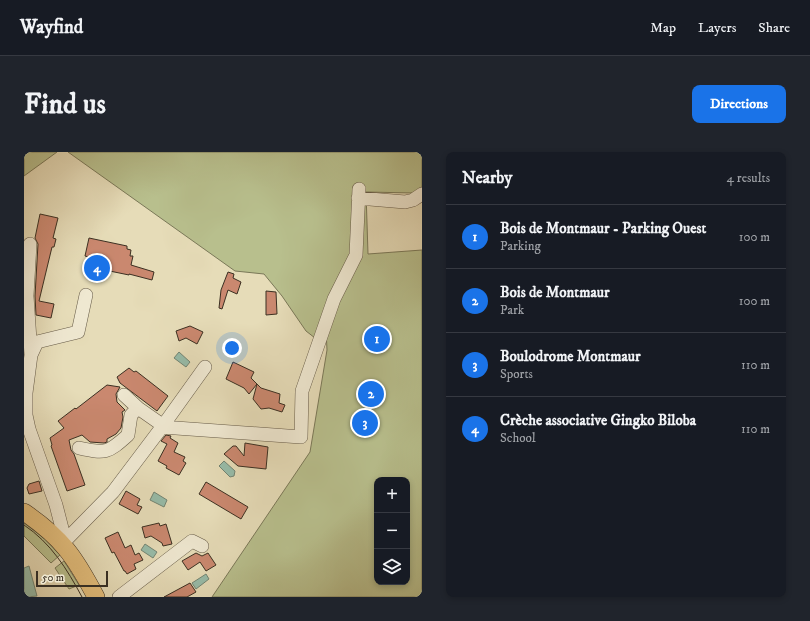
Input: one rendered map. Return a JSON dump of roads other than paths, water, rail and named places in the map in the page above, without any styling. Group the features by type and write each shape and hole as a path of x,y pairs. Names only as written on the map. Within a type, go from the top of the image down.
{"main road":[{"path":"24,512 64,542 96,597"}],"street":[{"path":"124,395 138,408 158,422 162,427 301,437 302,391 334,299 356,255 359,193 405,202 413,200 422,194"},
{"path":"30,244 27,296 31,355 26,393 26,415 29,429 56,505 64,542"},
{"path":"31,355 37,342 78,332 86,295"},
{"path":"64,542 113,492 162,427 205,366"},
{"path":"79,448 96,452 106,451 113,448 128,435 131,415 138,408"},
{"path":"118,597 192,541 202,546"}],"tram line":[{"path":"24,525 34,532 58,557 82,597"}],"place":[{"name":"Crèche associative Gingko Biloba","path":"97,268"},
{"name":"Bois de Montmaur - Parking Ouest","path":"377,339"},
{"name":"Bois de Montmaur","path":"371,394"},
{"name":"Boulodrome Montmaur","path":"365,423"}]}
